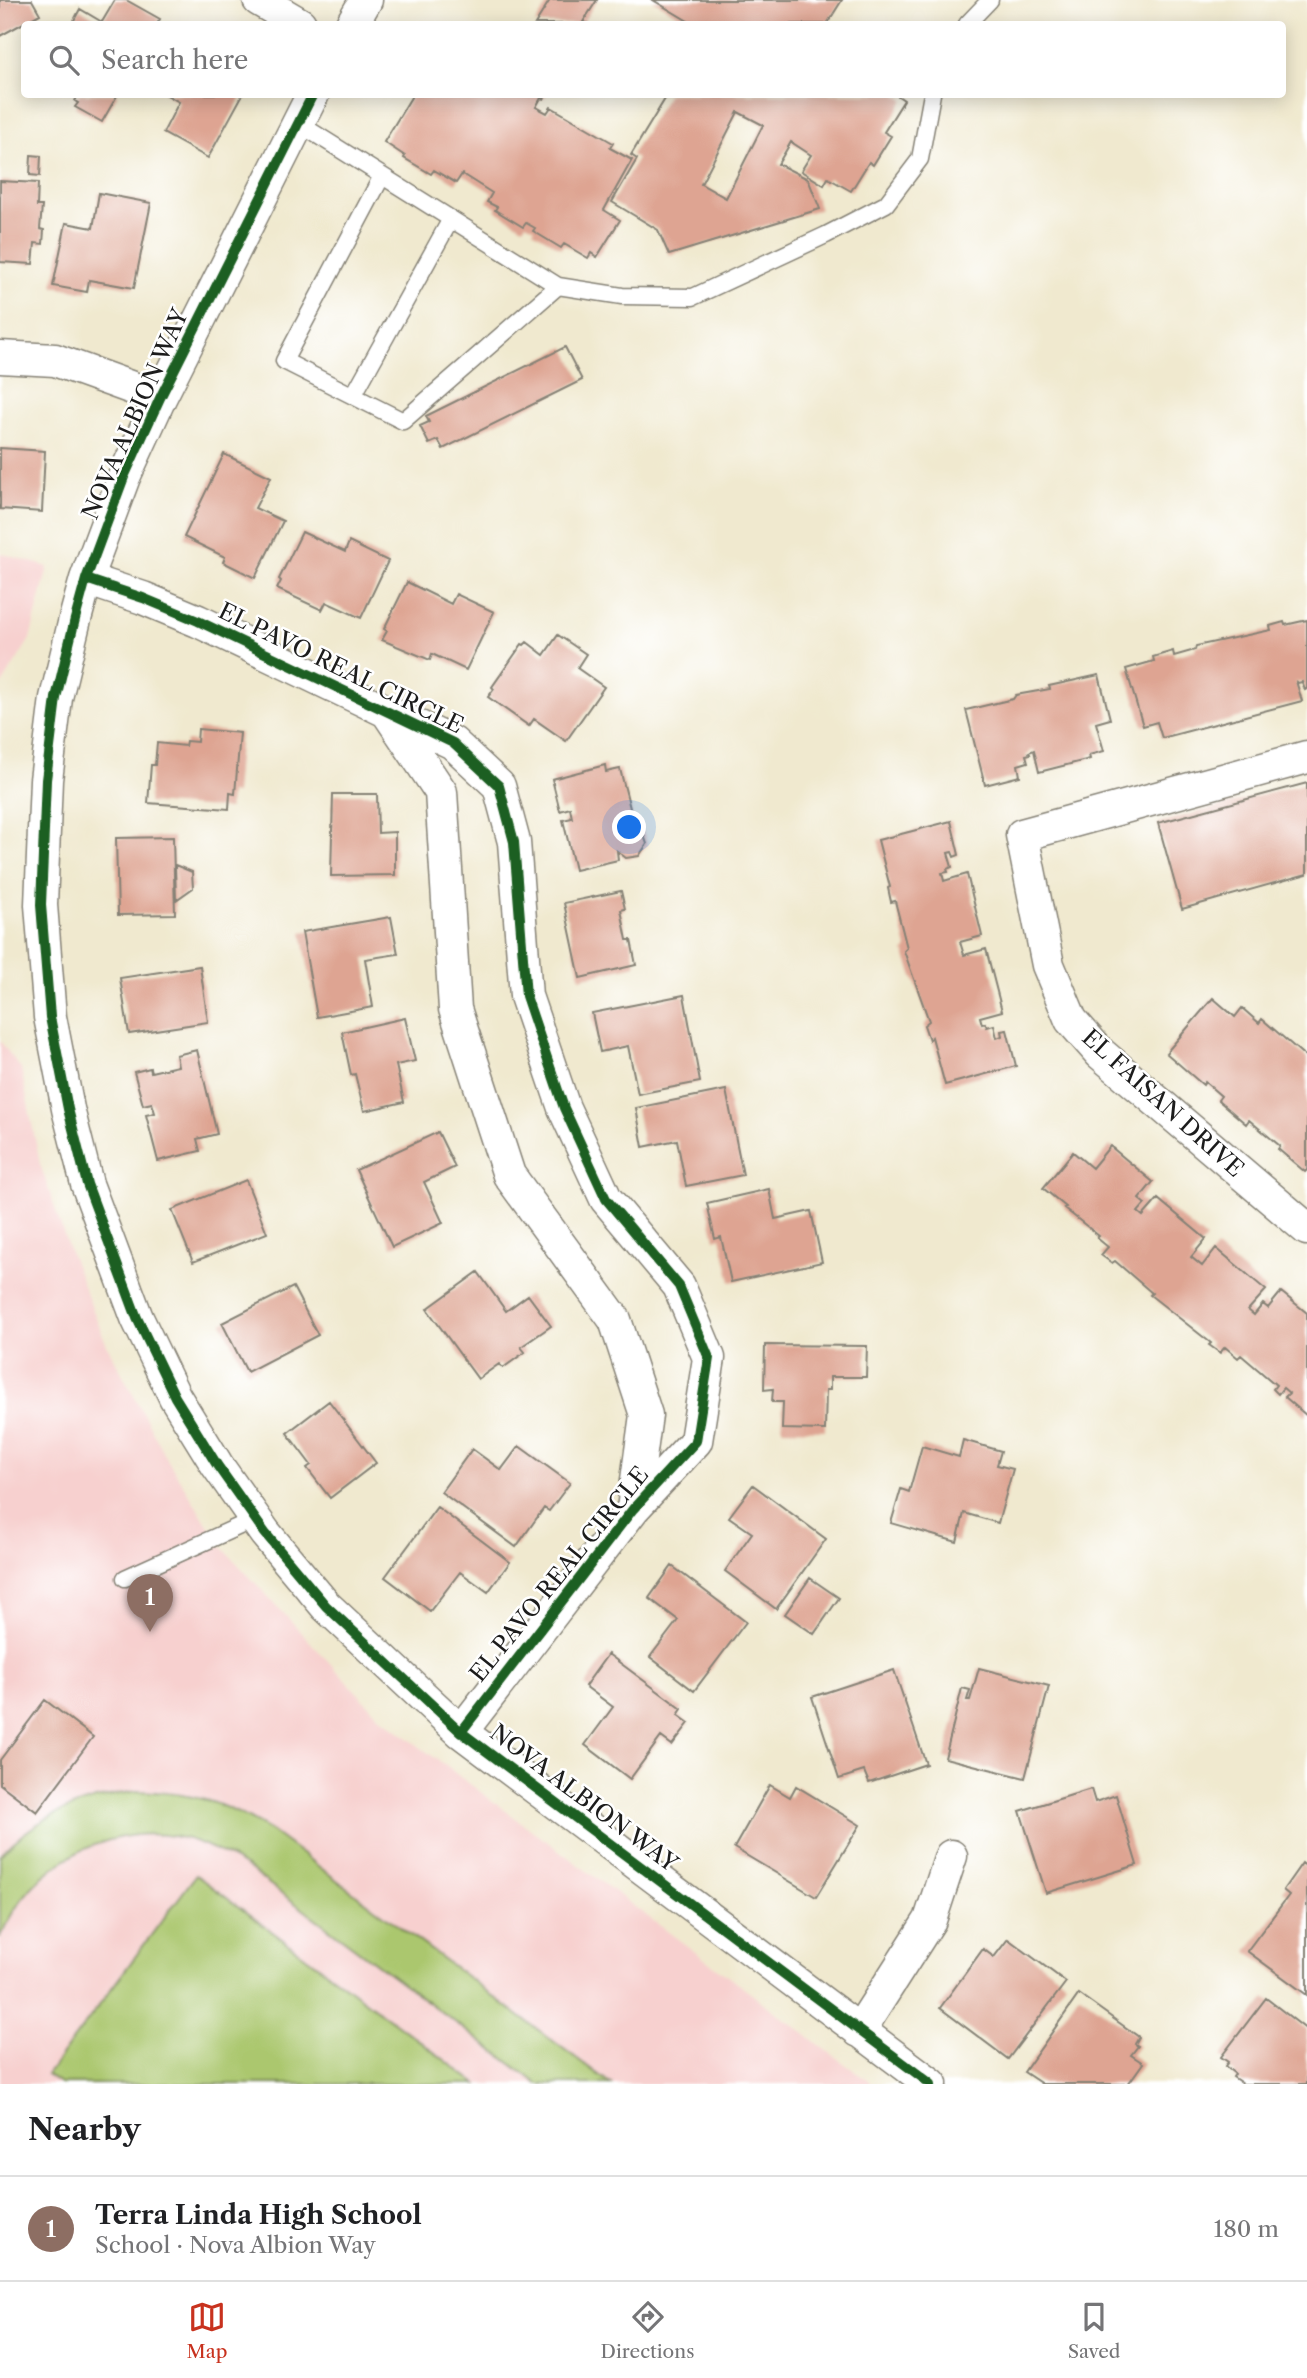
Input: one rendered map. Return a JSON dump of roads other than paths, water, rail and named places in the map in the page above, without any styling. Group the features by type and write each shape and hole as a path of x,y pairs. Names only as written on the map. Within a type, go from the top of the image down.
{"street":[{"path":"260,0 295,21"},
{"path":"354,21 366,0"},
{"name":"NOVA ALBION WAY","path":"311,98 160,398 124,477 86,579 56,698 46,780 41,905 50,1017 68,1110 87,1184 138,1318 175,1397 217,1465 255,1518 326,1606 461,1732 931,2084"},
{"path":"0,357 55,360 160,398"},
{"name":"EL PAVO REAL CIRCLE","path":"86,579 143,598 198,621 453,743 499,786 513,842 526,996 564,1108 607,1199 679,1286 709,1358 696,1441 633,1509 461,1732"},
{"name":"EL PAVO REAL CIRCLE","path":"388,713 440,792 455,1009 509,1175 615,1320 646,1415 633,1509"},
{"name":"EL FAISAN DRIVE","path":"1307,757 1022,835 1048,965 1071,1020 1100,1053 1307,1229"},
{"path":"859,2031 930,1920 951,1856"}],"lane":[{"path":"970,21 989,0"},
{"path":"298,123 558,286 622,296 693,297 886,204 920,159 931,98"},
{"path":"382,176 284,361 403,421 558,286"},
{"path":"353,396 451,219"},
{"path":"125,1578 255,1518"}],"place":[{"name":"Terra Linda High School","path":"150,1632"}]}
